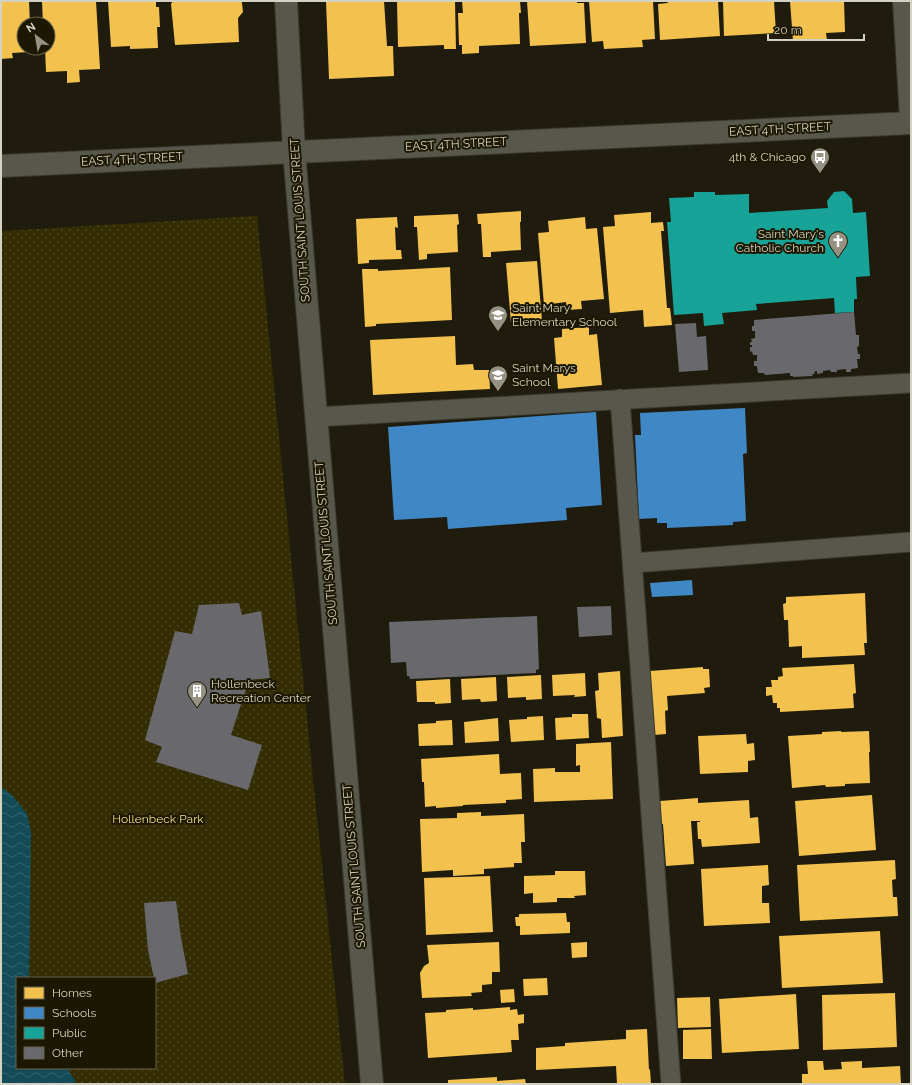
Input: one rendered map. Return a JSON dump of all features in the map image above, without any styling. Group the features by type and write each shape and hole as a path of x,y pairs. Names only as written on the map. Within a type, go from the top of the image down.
{"street":[{"name":"SOUTH SAINT LOUIS STREET","path":"286,1 294,151 372,1084"},
{"path":"904,1 911,119"},
{"name":"EAST 4TH STREET","path":"1,166 911,123"}],"lane":[{"path":"316,417 911,383"},
{"path":"620,399 671,1084"},
{"path":"633,563 911,542"}],"green space":[{"name":"Hollenbeck Park","path":"257,216 345,1084 1,1084 1,231"}],"water":[{"path":"1,787 12,795 27,814 31,832 29,977 16,977 16,1069 68,1069 77,1084 1,1084"}],"building: Homes":[{"path":"1,1 29,1 30,16 16,16 16,53 12,53 13,58 1,59"},
{"path":"42,1 96,1 100,69 79,70 80,82 67,83 67,71 46,72 45,56 56,56 56,16 43,16"},
{"path":"108,1 156,1 156,7 159,7 160,27 157,27 158,48 130,49 130,46 111,47"},
{"path":"173,1 241,1 243,12 238,18 239,42 175,45 171,4"},
{"path":"326,1 384,1 387,46 393,46 394,76 329,79"},
{"path":"397,1 455,1 456,49 444,49 444,45 398,47"},
{"path":"462,1 520,1 520,44 479,46 479,53 462,54 462,45 459,45 458,13 463,13"},
{"path":"527,1 577,1 577,3 584,3 586,43 530,46"},
{"path":"589,1 653,1 655,39 642,40 643,47 604,49 603,41 592,42"},
{"path":"667,1 718,1 720,36 660,40 658,4 668,3"},
{"path":"723,1 774,1 776,33 724,36"},
{"path":"790,1 844,1 845,32 826,33 827,40 793,41"},
{"path":"521,211 521,250 491,252 491,257 483,257 481,224 478,224 477,214"},
{"path":"651,212 651,223 663,222 664,231 661,231 667,308 670,308 672,325 644,327 643,310 610,313 603,227 615,226 614,215"},
{"path":"458,214 458,252 427,254 427,259 419,260 417,227 414,227 414,216"},
{"path":"397,217 398,228 395,227 396,250 401,250 402,259 369,260 369,263 358,264 356,219"},
{"path":"585,217 586,229 597,228 604,299 581,301 582,309 567,310 566,302 544,305 538,233 549,232 548,221"},
{"path":"537,261 542,321 511,323 506,263"},
{"path":"450,267 452,320 376,324 376,326 365,327 362,269 378,269 378,271"},
{"path":"589,327 589,335 597,334 602,385 558,389 554,338 562,337 562,329"},
{"path":"455,336 456,365 473,364 474,370 489,370 490,389 373,395 370,340"},
{"path":"865,593 867,643 864,643 865,655 802,658 802,646 789,647 788,620 784,620 783,604 786,603 786,597"},
{"path":"854,664 856,693 853,694 854,708 780,712 780,708 777,708 777,703 773,703 772,695 766,696 766,687 772,687 771,680 778,680 778,677 783,676 782,668"},
{"path":"703,667 703,669 709,669 710,687 704,688 705,693 667,696 668,710 665,711 666,734 654,735 650,671"},
{"path":"620,671 623,736 602,738 601,719 597,718 595,691 599,690 598,673"},
{"path":"585,673 586,696 553,696 552,675"},
{"path":"541,675 542,699 526,700 526,697 508,698 507,677"},
{"path":"496,677 497,701 481,702 480,699 462,700 461,679"},
{"path":"450,679 451,703 435,704 435,702 417,702 416,681"},
{"path":"572,714 588,714 589,738 556,740 555,718 572,717"},
{"path":"543,716 544,740 511,742 509,720"},
{"path":"498,718 499,741 465,743 464,722"},
{"path":"452,720 453,745 419,746 418,724"},
{"path":"869,731 870,783 845,784 845,786 826,787 825,785 792,788 788,736 822,734 822,732"},
{"path":"746,734 747,744 754,743 755,760 748,761 748,772 700,774 698,736"},
{"path":"611,742 613,799 534,802 533,769 555,768 555,772 580,772 580,765 576,766 576,744"},
{"path":"499,754 500,774 521,773 522,799 506,800 506,803 436,808 436,806 425,807 421,759"},
{"path":"872,795 876,850 799,856 795,801"},
{"path":"698,798 698,803 749,800 750,818 758,817 760,843 702,847 701,839 698,839 697,822 700,821 691,821 694,864 666,866 660,801"},
{"path":"481,812 481,816 524,814 525,842 521,842 522,863 514,863 514,867 484,869 484,874 453,876 453,870 422,872 420,819 457,818 457,813"},
{"path":"895,860 896,879 892,880 893,897 897,897 898,916 800,921 797,865"},
{"path":"768,865 769,885 762,886 762,903 769,903 770,923 704,926 701,869"},
{"path":"555,871 585,871 586,895 574,896 575,898 557,898 557,902 533,903 533,893 524,894 524,876 555,875"},
{"path":"490,876 493,932 426,935 424,878"},
{"path":"566,913 567,922 570,922 570,933 520,935 520,926 516,926 515,917 519,917 519,914"},
{"path":"880,931 883,983 782,988 779,936"},
{"path":"499,942 500,972 492,972 492,984 482,985 482,992 471,993 472,996 422,998 420,973 424,966 429,963 427,945"},
{"path":"587,942 587,957 572,958 571,943"},
{"path":"547,978 548,995 524,996 523,979"},
{"path":"514,989 515,1002 501,1003 500,990"},
{"path":"895,993 897,1047 823,1050 822,995"},
{"path":"796,994 799,1049 722,1053 719,999"},
{"path":"710,997 711,1027 678,1028 677,998"},
{"path":"510,1007 510,1010 517,1009 518,1015 524,1014 524,1023 518,1024 519,1040 511,1040 512,1052 428,1058 425,1013 473,1008 473,1010"},
{"path":"647,1029 651,1084 617,1084 616,1066 536,1070 536,1048 565,1046 565,1043 626,1039 626,1030"},
{"path":"711,1029 712,1059 683,1059 683,1030"},
{"path":"807,1061 823,1061 824,1070 842,1069 841,1062 862,1061 862,1068 900,1066 901,1084 802,1084 802,1074 808,1074"},
{"path":"497,1077 497,1081 525,1079 526,1084 448,1084 448,1080"}],"building: Schools":[{"path":"745,408 747,453 743,454 746,521 733,522 733,525 667,528 667,523 657,523 657,518 639,519 635,435 641,435 640,413"},
{"path":"596,412 602,505 566,508 567,520 448,529 447,517 394,520 388,427"},
{"path":"692,580 693,595 652,597 650,583"}],"building: Public":[{"path":"844,191 852,199 853,213 866,212 870,276 856,277 857,299 854,299 854,312 835,313 834,298 756,304 757,310 722,313 724,324 704,326 703,313 674,315 667,222 671,222 669,198 694,197 694,192 715,192 715,195 749,194 749,213 828,208 827,201 834,192"}],"building: Other":[{"path":"854,312 856,335 859,335 859,346 857,347 858,354 860,354 860,359 857,359 858,368 851,369 851,372 846,372 846,369 837,370 837,372 831,372 830,370 823,371 823,373 817,374 817,371 814,372 815,374 812,374 813,376 793,377 790,376 790,373 765,375 764,373 758,373 757,366 754,366 754,361 757,361 757,355 753,355 752,351 750,352 750,347 752,347 752,345 750,345 750,342 752,342 751,339 755,338 755,331 752,331 754,320"},
{"path":"696,323 697,337 706,336 708,370 679,372 675,324"},
{"name":"Hollenbeck Recreation Center","path":"239,603 242,615 261,611 270,678 249,680 231,735 262,745 248,790 156,762 162,747 145,740 175,631 192,634 199,605"},
{"path":"611,606 612,635 579,637 577,607"},
{"path":"537,616 539,669 536,670 536,673 410,679 409,676 407,676 406,662 391,663 389,622"},
{"path":"176,901 188,974 156,983 156,977 154,977 148,950 144,903"}],"place":[{"name":"4th & Chicago","path":"820,174"},
{"name":"Saint Mary's Catholic Church","path":"838,258"},
{"name":"Saint Mary Elementary School","path":"498,332"},
{"name":"Saint Marys School","path":"498,392"},
{"name":"Hollenbeck Recreation Center","path":"197,708"}]}
